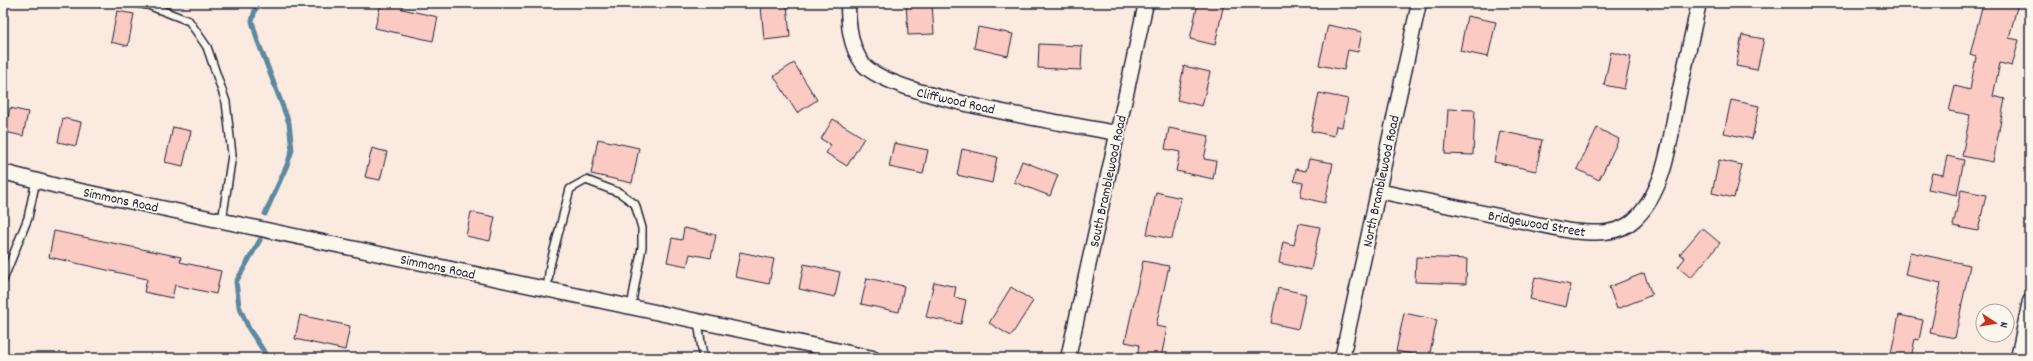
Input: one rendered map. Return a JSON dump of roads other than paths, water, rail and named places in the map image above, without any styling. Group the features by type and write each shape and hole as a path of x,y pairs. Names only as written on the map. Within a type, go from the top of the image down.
{"street":[{"name":"Cliffwood Road","path":"848,3 848,21 854,46 863,64 885,79 909,89 972,104 1117,133"},
{"name":"South Bramblewood Road","path":"1068,358 1146,3"},
{"name":"North Bramblewood Road","path":"1342,358 1419,3"},
{"name":"Bridgewood Street","path":"1378,191 1570,231 1596,233 1609,232 1634,220 1651,196 1665,160 1699,3"},
{"name":"Simmons Road","path":"3,172 222,221 873,358"},
{"path":"2018,358 2030,301"}],"lane":[{"path":"136,3 148,5 189,21 207,47 226,102 232,155 222,221"},
{"path":"3,280 28,218 36,180"},
{"path":"547,290 550,265 570,189 586,180 620,193 635,204 642,228 642,247 631,308"},
{"path":"698,320 703,358"}],"waterway":[{"path":"261,3 255,10 252,21 257,39 289,123 292,150 287,165 265,214"},
{"path":"260,240 236,282 239,306 249,329 267,358"}]}
